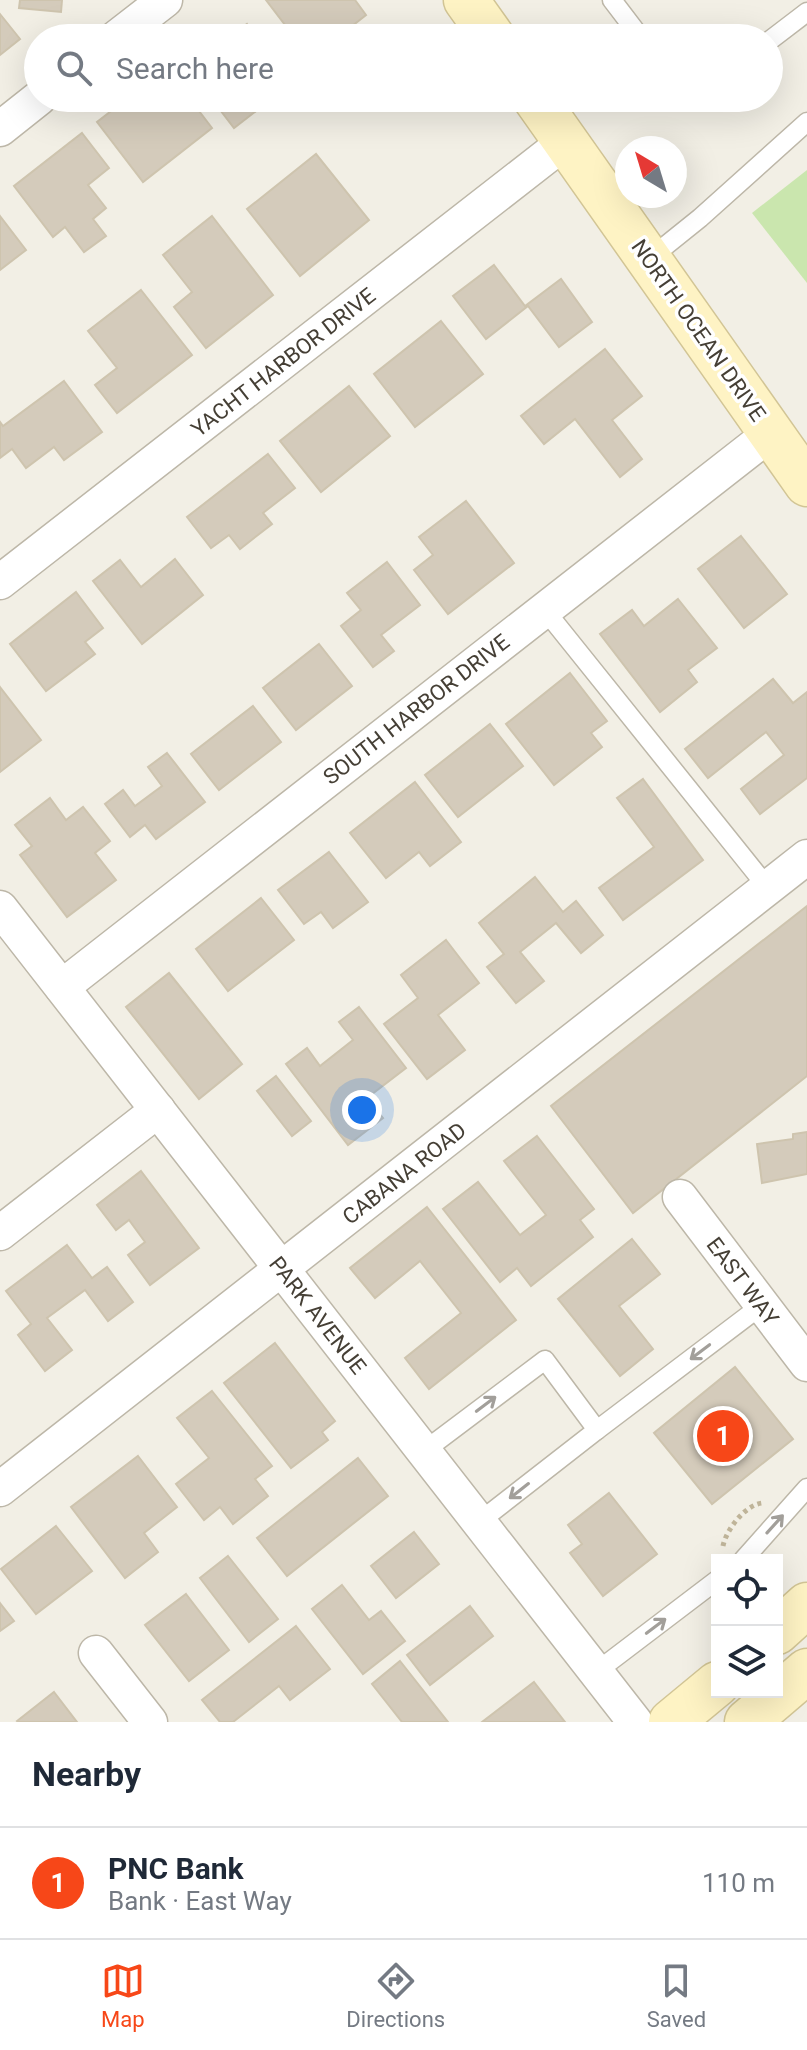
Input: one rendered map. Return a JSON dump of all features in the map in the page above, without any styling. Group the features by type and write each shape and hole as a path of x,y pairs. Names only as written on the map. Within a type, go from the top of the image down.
{"main road":[{"path":"466,0 483,24"},
{"name":"NORTH OCEAN DRIVE","path":"545,112 807,484"},
{"path":"783,1627 807,1605"},
{"path":"747,1722 807,1671"},
{"path":"671,1722 711,1689"}],"street":[{"path":"131,24 154,3"},
{"path":"0,129 24,110"},
{"name":"YACHT HARBOR DRIVE","path":"0,582 566,141"},
{"name":"SOUTH HARBOR DRIVE","path":"62,987 771,433"},
{"name":"CABANA ROAD","path":"0,1489 807,857"},
{"name":"PARK AVENUE","path":"0,908 635,1722"},
{"path":"0,1233 158,1110"},
{"name":"EAST WAY","path":"680,1197 807,1364"},
{"path":"96,1653 150,1722"}],"lane":[{"path":"612,0 630,24"},
{"path":"783,30 807,12"},
{"path":"649,259 700,218 807,122"},
{"path":"544,609 768,888"},
{"path":"479,1522 762,1305"},
{"path":"424,1451 545,1360 597,1430"},
{"path":"748,1554 807,1488"},
{"path":"596,1672 711,1585"}],"path":[{"path":"723,1547 726,1534 754,1504 765,1502"}],"green space":[{"path":"807,170 807,283 752,213"}],"building":[{"path":"20,0 62,0 61,12 19,8"},
{"path":"266,0 355,0 366,15 355,24 284,24"},
{"path":"0,14 20,39 0,55"},
{"path":"110,112 200,112 212,128 143,182 97,122"},
{"path":"222,112 255,112 234,128"},
{"path":"82,133 109,168 88,185 106,208 93,219 106,236 84,252 65,227 53,237 14,186"},
{"path":"316,154 369,220 300,276 247,209"},
{"path":"0,216 26,250 0,270"},
{"path":"212,216 273,295 206,348 174,307 192,292 163,255"},
{"path":"494,265 525,306 561,279 592,322 559,347 528,306 486,339 453,296"},
{"path":"141,290 192,355 117,413 95,385 117,368 88,331"},
{"path":"441,321 483,374 415,427 374,374"},
{"path":"605,349 642,396 612,420 642,459 620,477 575,419 544,444 521,416"},
{"path":"64,381 102,432 64,460 54,447 26,468 12,449 0,458 0,422 3,426"},
{"path":"349,386 390,436 321,492 280,441"},
{"path":"268,454 295,488 263,513 272,524 240,549 229,535 211,548 187,517"},
{"path":"466,501 514,563 448,614 414,570 433,555 419,537"},
{"path":"741,536 787,594 744,628 698,569"},
{"path":"175,559 203,595 142,644 93,581 120,560 141,587"},
{"path":"387,562 420,605 381,635 394,651 373,667 341,626 361,610 347,593"},
{"path":"76,592 103,628 85,642 95,654 46,691 10,644"},
{"path":"678,599 717,648 688,670 697,682 660,712 600,634 632,610 644,626"},
{"path":"319,644 352,686 296,730 263,688"},
{"path":"570,673 607,721 591,733 602,747 554,785 506,724"},
{"path":"773,679 793,703 807,692 807,778 760,814 741,789 784,755 766,732 708,778 685,749"},
{"path":"0,687 41,740 0,772"},
{"path":"253,706 281,742 219,790 191,754"},
{"path":"490,724 523,766 458,817 425,775"},
{"path":"167,753 205,802 156,839 145,825 130,837 105,804 123,790 135,806 162,786 148,767"},
{"path":"643,779 703,860 623,920 599,888 654,847 617,798"},
{"path":"415,782 461,842 430,866 419,852 386,878 350,833"},
{"path":"50,798 66,820 83,807 110,841 95,853 116,880 67,917 20,855 32,846 15,825"},
{"path":"329,852 368,902 333,928 321,912 304,924 278,890"},
{"path":"535,877 563,912 576,901 603,935 581,953 556,923 520,952 544,981 516,1003 487,967 504,954 479,923"},
{"path":"261,898 294,940 228,991 196,949"},
{"path":"807,906 807,1076 633,1213 551,1106"},
{"path":"446,940 479,983 438,1015 465,1050 427,1079 384,1024 418,998 401,975"},
{"path":"169,973 242,1064 199,1099 126,1007"},
{"path":"359,1007 406,1068 367,1098 383,1118 348,1145 286,1064 307,1048 320,1066 353,1040 339,1022"},
{"path":"276,1076 311,1121 292,1136 257,1091"},
{"path":"807,1132 807,1174 762,1183 757,1144 793,1139 793,1134"},
{"path":"537,1136 594,1209 580,1220 593,1237 531,1286 517,1268 500,1282 443,1209 478,1182 520,1235 546,1215 504,1161"},
{"path":"141,1171 199,1248 150,1285 128,1255 145,1242 129,1220 116,1230 97,1205"},
{"path":"427,1207 516,1320 429,1389 405,1358 461,1313 420,1261 375,1298 350,1268"},
{"path":"632,1239 660,1274 619,1306 653,1349 620,1376 558,1299"},
{"path":"67,1245 92,1278 107,1267 133,1302 108,1321 85,1290 47,1318 72,1350 45,1371 18,1335 31,1324 6,1291"},
{"path":"275,1343 335,1421 322,1432 328,1440 291,1468 224,1383"},
{"path":"735,1367 793,1439 712,1504 654,1433"},
{"path":"212,1391 272,1466 255,1479 268,1496 233,1524 220,1507 204,1520 176,1484 209,1458 177,1418"},
{"path":"138,1456 177,1507 144,1533 158,1552 125,1578 71,1507"},
{"path":"358,1458 388,1496 287,1576 257,1538"},
{"path":"609,1493 657,1554 603,1596 570,1553 582,1544 568,1525"},
{"path":"56,1526 92,1571 36,1614 1,1569"},
{"path":"414,1532 439,1564 396,1598 371,1566"},
{"path":"228,1556 278,1619 249,1642 200,1578"},
{"path":"342,1585 369,1620 381,1611 405,1641 363,1674 312,1609"},
{"path":"186,1594 229,1650 189,1681 145,1625"},
{"path":"0,1603 14,1621 0,1631"},
{"path":"470,1606 493,1636 430,1685 407,1655"},
{"path":"296,1626 330,1669 290,1700 279,1686 233,1722 220,1722 202,1700"},
{"path":"400,1661 448,1722 402,1722 372,1684"},
{"path":"534,1682 565,1722 482,1722"},
{"path":"54,1692 77,1722 17,1721"}],"place":[{"name":"PNC Bank","path":"723,1436"}]}
